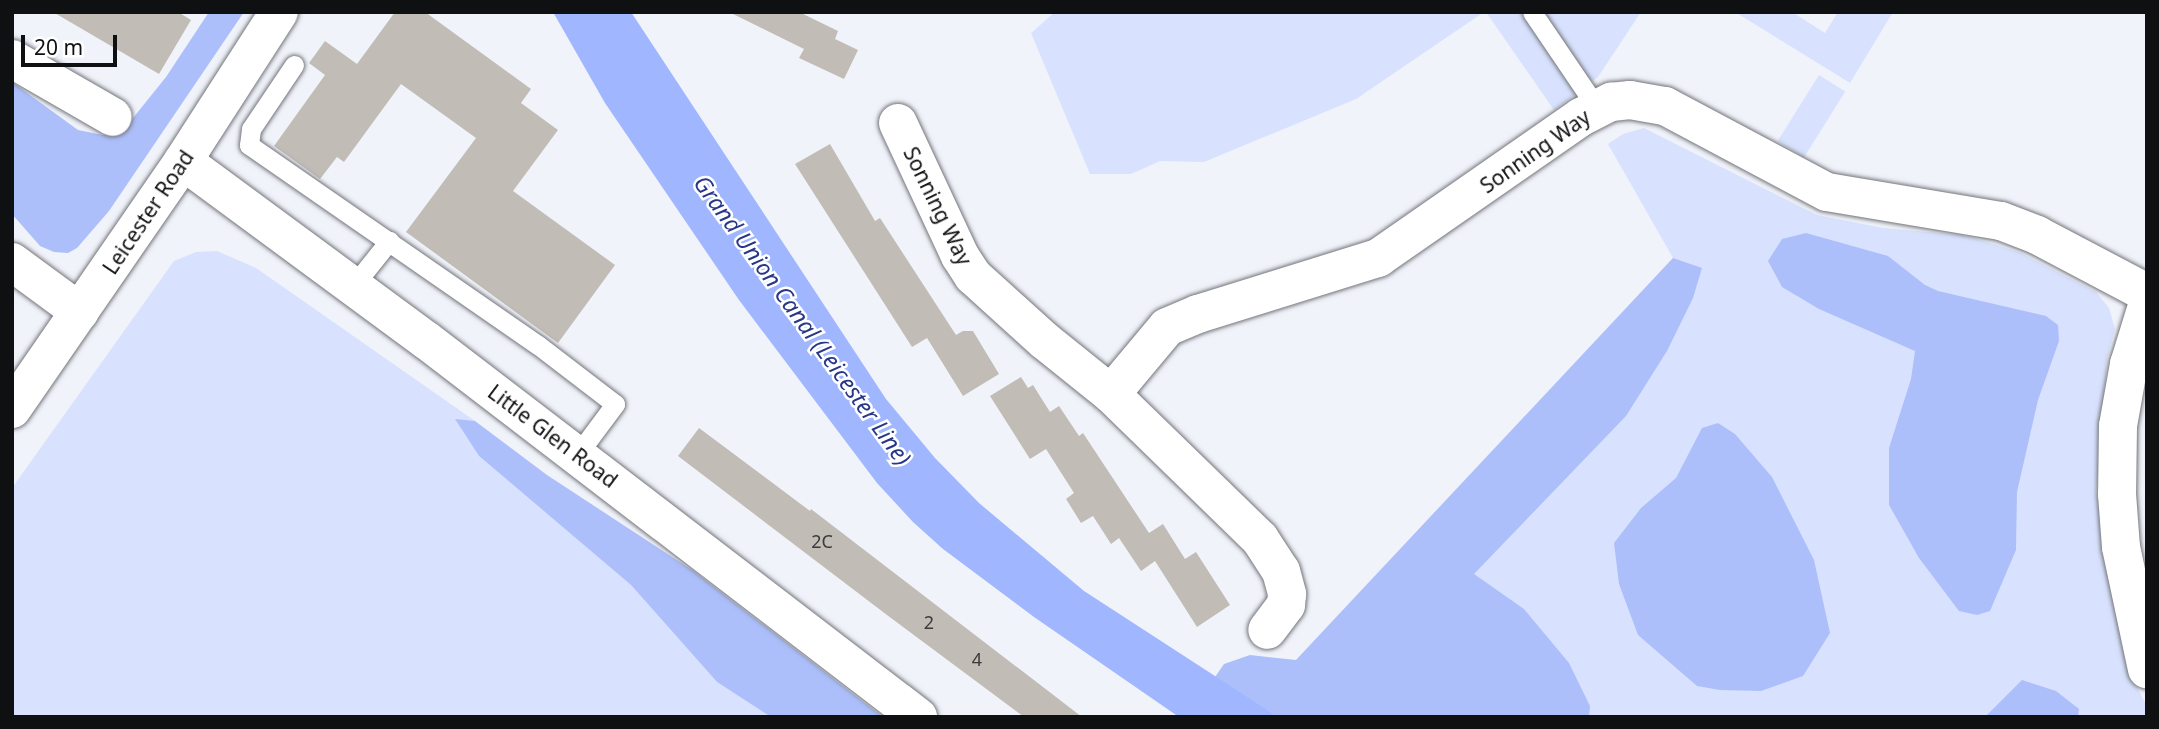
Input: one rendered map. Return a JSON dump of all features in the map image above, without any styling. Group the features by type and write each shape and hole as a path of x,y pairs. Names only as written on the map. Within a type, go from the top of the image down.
{"street":[{"name":"Leicester Road","path":"12,409 183,161 279,12"},
{"path":"12,59 58,102 113,117"},
{"name":"Sonning Way","path":"1111,394 1167,327 1198,314 1378,258 1597,108 1630,100 1665,106 1827,192 2001,221 2037,235 2147,293"},
{"name":"Sonning Way","path":"898,123 960,256 973,276 1045,341 1111,394 1260,539 1280,571 1287,594 1286,605 1267,630"},
{"name":"Little Glen Road","path":"183,161 577,455 918,717"},
{"path":"12,262 80,312"},
{"path":"2147,306 2129,364 2118,426 2117,494 2121,547 2147,669"}],"lane":[{"path":"1532,12 1597,108"},
{"path":"294,65 251,129 249,145 538,345 615,404 577,455"},
{"path":"353,286 389,241"}],"shaded area":[{"path":"209,12 244,12 109,211 77,248 68,253 54,252 40,246 12,214 12,82 78,130 103,135 125,128 166,77"},
{"path":"1055,12 1484,12 1356,99 1204,162 1160,161 1131,174 1090,174 1031,33"},
{"path":"1486,12 1641,12 1598,77 1554,110"},
{"path":"1735,12 1792,12 1825,33 1838,12 1893,12 1850,83"},
{"path":"1819,75 1845,91 1804,158 1778,141"},
{"path":"1644,128 1817,215 1883,228 1961,235 1994,244 2021,253 2096,292 2109,308 2115,329 2107,358 2096,492 2132,678 2147,706 2147,717 1278,717 1296,660 1673,258 1608,144 1623,134"},
{"path":"1806,233 1888,256 1925,285 1938,291 2046,316 2058,325 2059,341 2038,400 2017,492 2016,550 1990,611 1977,615 1959,611 1919,558 1889,505 1889,448 1911,379 1915,351 1819,309 1782,287 1768,261 1782,239"},
{"path":"217,251 256,268 475,421 456,420 479,456 631,585 717,682 771,717 12,717 12,488 174,261 196,252"},
{"path":"1673,258 1702,268 1693,298 1667,351 1626,416 1474,574 1524,609 1569,663 1590,706 1589,717 1278,717 1215,677 1224,664 1250,655 1296,660"},
{"path":"455,419 475,421 547,475 692,570 883,717 771,717 717,682 631,585 479,456"},
{"path":"1718,423 1735,434 1772,477 1814,560 1830,633 1803,676 1761,691 1720,690 1697,686 1638,635 1619,584 1614,543 1641,508 1676,478 1702,428"},
{"path":"2022,680 2056,691 2079,709 2078,717 1985,717"}],"water":[{"name":"Grand Union Canal (Leicester Line)","path":"553,12 631,12 886,399 935,458 979,503 1084,591 1278,717 1179,717 1034,617 943,549 913,522 877,483 739,300 605,103"}],"building":[{"path":"53,12 178,12 191,20 159,74"},
{"path":"395,12 425,12 531,89 521,103 558,130 513,191 615,265 558,343 406,232 476,138 401,84 344,162 337,157 320,179 274,146 325,75 309,63 325,41 357,64"},
{"path":"729,12 799,12 838,31 835,39 858,50 844,79 799,58 804,49"},
{"path":"830,144 875,221 880,218 956,335 963,331 973,331 999,374 963,396 927,338 912,347 795,164"},
{"path":"1021,377 1028,388 1033,385 1050,412 1059,406 1079,436 1083,433 1149,533 1163,524 1185,559 1196,552 1230,605 1197,627 1155,561 1141,571 1119,538 1111,544 1093,516 1081,523 1066,499 1074,493 1046,449 1030,459 990,396"},
{"path":"699,428 810,511 811,509 1082,717 1024,717 887,615 678,456"}]}
